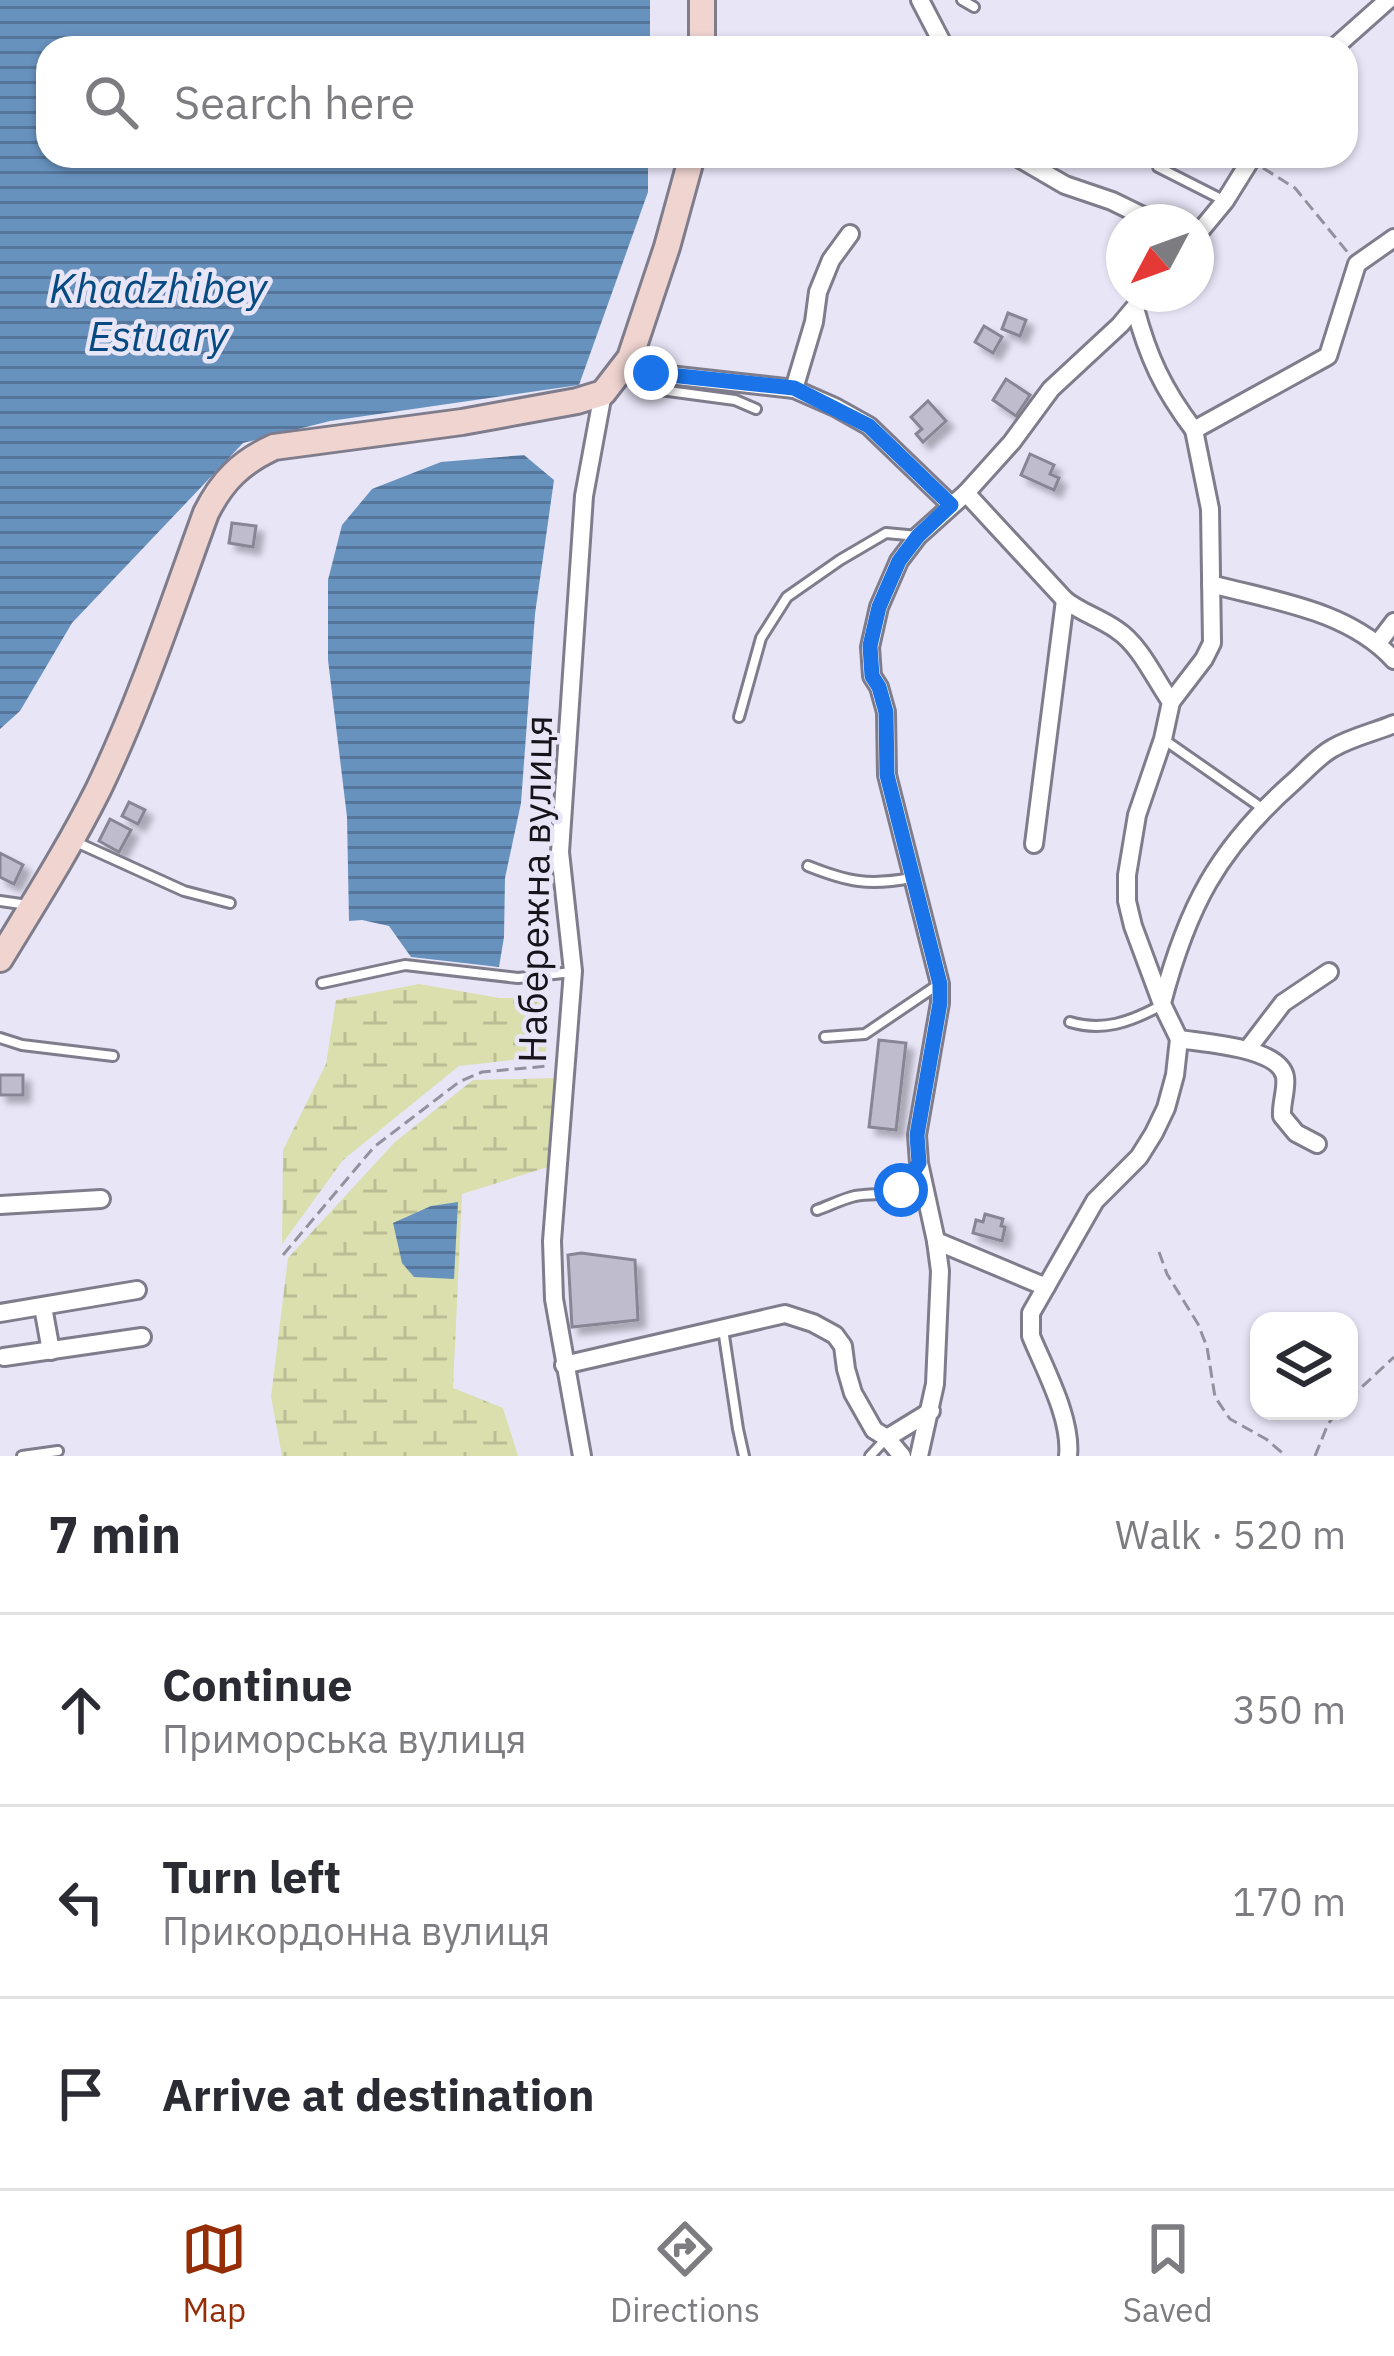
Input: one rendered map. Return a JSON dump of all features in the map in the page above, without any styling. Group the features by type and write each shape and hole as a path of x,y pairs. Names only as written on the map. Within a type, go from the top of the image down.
{"street":[{"path":"702,0 702,36"},
{"path":"920,0 939,36"},
{"path":"1348,36 1388,0"},
{"path":"0,958 100,785 217,491 250,458 274,447 462,422 603,393 627,363 689,168"},
{"path":"1035,168 1064,185 1118,204"},
{"path":"1214,214 1246,168"},
{"path":"794,388 818,292 831,260 850,234"},
{"path":"1194,430 1328,356 1358,264 1394,238"},
{"path":"919,1456 931,1411 940,1271 917,1135 940,984 887,775 886,712 872,676 870,646 879,607 899,561 918,536 959,499 1012,442 1051,389 1129,312"},
{"path":"1068,1456 1068,1433 1029,1323 1030,1313 1095,1201 1139,1157 1166,1108 1178,1039 1133,926 1127,874 1137,815 1171,702 1212,643 1210,508 1194,430 1147,352 1142,312"},
{"path":"627,363 651,373 794,388 869,426 959,499 1065,600 1116,629 1171,702"},
{"name":"Набережна вулиця","path":"582,1456 554,1299 552,1241 573,971 560,852 584,496 603,393"},
{"path":"1211,584 1348,624 1394,660"},
{"path":"1034,844 1065,600"},
{"path":"1378,643 1394,622"},
{"path":"1162,1004 1174,958 1210,875 1263,809 1332,748 1394,724"},
{"path":"1247,1050 1283,1003 1329,972"},
{"path":"1178,1039 1271,1058 1285,1078 1282,1116 1296,1133 1317,1144"},
{"path":"0,1205 101,1199"},
{"path":"936,1240 1046,1287"},
{"path":"0,1313 137,1290"},
{"path":"43,1307 51,1351"},
{"path":"564,1365 785,1314 835,1335 843,1346 853,1393 874,1430 902,1456"},
{"path":"4,1357 142,1337"},
{"path":"887,1438 931,1411"}],"lane":[{"path":"962,0 974,7"},
{"path":"1160,168 1225,201"},
{"path":"627,363 653,389 735,400 756,409"},
{"path":"739,717 761,638 787,598 886,533 918,536"},
{"path":"1163,739 1263,809"},
{"path":"72,840 184,891 230,902"},
{"path":"808,866 863,883 914,877"},
{"path":"0,901 32,906"},
{"path":"322,982 405,965 518,979 573,971"},
{"path":"825,1037 865,1034 940,984"},
{"path":"1070,1022 1102,1027 1123,1024 1162,1004"},
{"path":"0,1038 22,1046 113,1056"},
{"path":"817,1210 854,1196 892,1195 907,1183 919,1163"},
{"path":"723,1327 744,1456"},
{"path":"870,1456 887,1438"},
{"path":"22,1456 58,1450"}],"path":[{"path":"1266,168 1295,188 1358,264"},
{"path":"283,1255 374,1147 459,1082 482,1072 568,1065"},
{"path":"1159,1252 1207,1347 1215,1397 1230,1418 1286,1456"},
{"path":"1358,1391 1394,1357"},
{"path":"1315,1456 1331,1420"}],"green space":[{"path":"419,984 500,998 549,998 546,1056 459,1066 343,1160 282,1244 283,1150 326,1064 336,1000"},
{"path":"555,1078 548,1167 462,1194 453,1388 503,1408 518,1456 282,1456 271,1397 288,1258 395,1142 473,1080"}],"water":[{"name":"Khadzhibey Estuary","path":"0,0 650,0 650,36 36,36 36,168 648,168 648,192 579,385 330,421 243,443 72,623 20,711 0,729"},
{"path":"524,455 554,480 535,614 521,803 505,878 499,967 411,957 389,926 349,921 347,817 328,660 328,580 342,525 372,489 441,462"},
{"path":"458,1202 454,1279 414,1277 402,1263 393,1223 431,1206"}],"building":[{"path":"1008,313 1026,320 1020,336 1002,329"},
{"path":"984,326 1002,337 993,353 975,342"},
{"path":"1006,379 1030,395 1016,416 993,400"},
{"path":"928,401 946,421 923,442 916,434 922,429 911,417"},
{"path":"1030,454 1054,465 1050,474 1059,478 1054,490 1021,475"},
{"path":"232,523 256,526 253,547 229,543"},
{"path":"129,802 145,810 138,824 122,816"},
{"path":"110,819 131,830 119,852 99,841"},
{"path":"0,853 23,865 14,884 0,877"},
{"path":"879,1040 906,1043 896,1130 869,1127"},
{"path":"0,1075 23,1075 23,1095 0,1095"},
{"path":"985,1214 1003,1219 1002,1241 973,1233 976,1220 983,1222"},
{"path":"568,1255 635,1260 638,1320 572,1327"}],"route":[{"path":"651,373 794,388 869,426 951,505 899,561 879,607 870,646 872,676 886,712 887,775 940,984 917,1135 919,1163 901,1190"}]}
